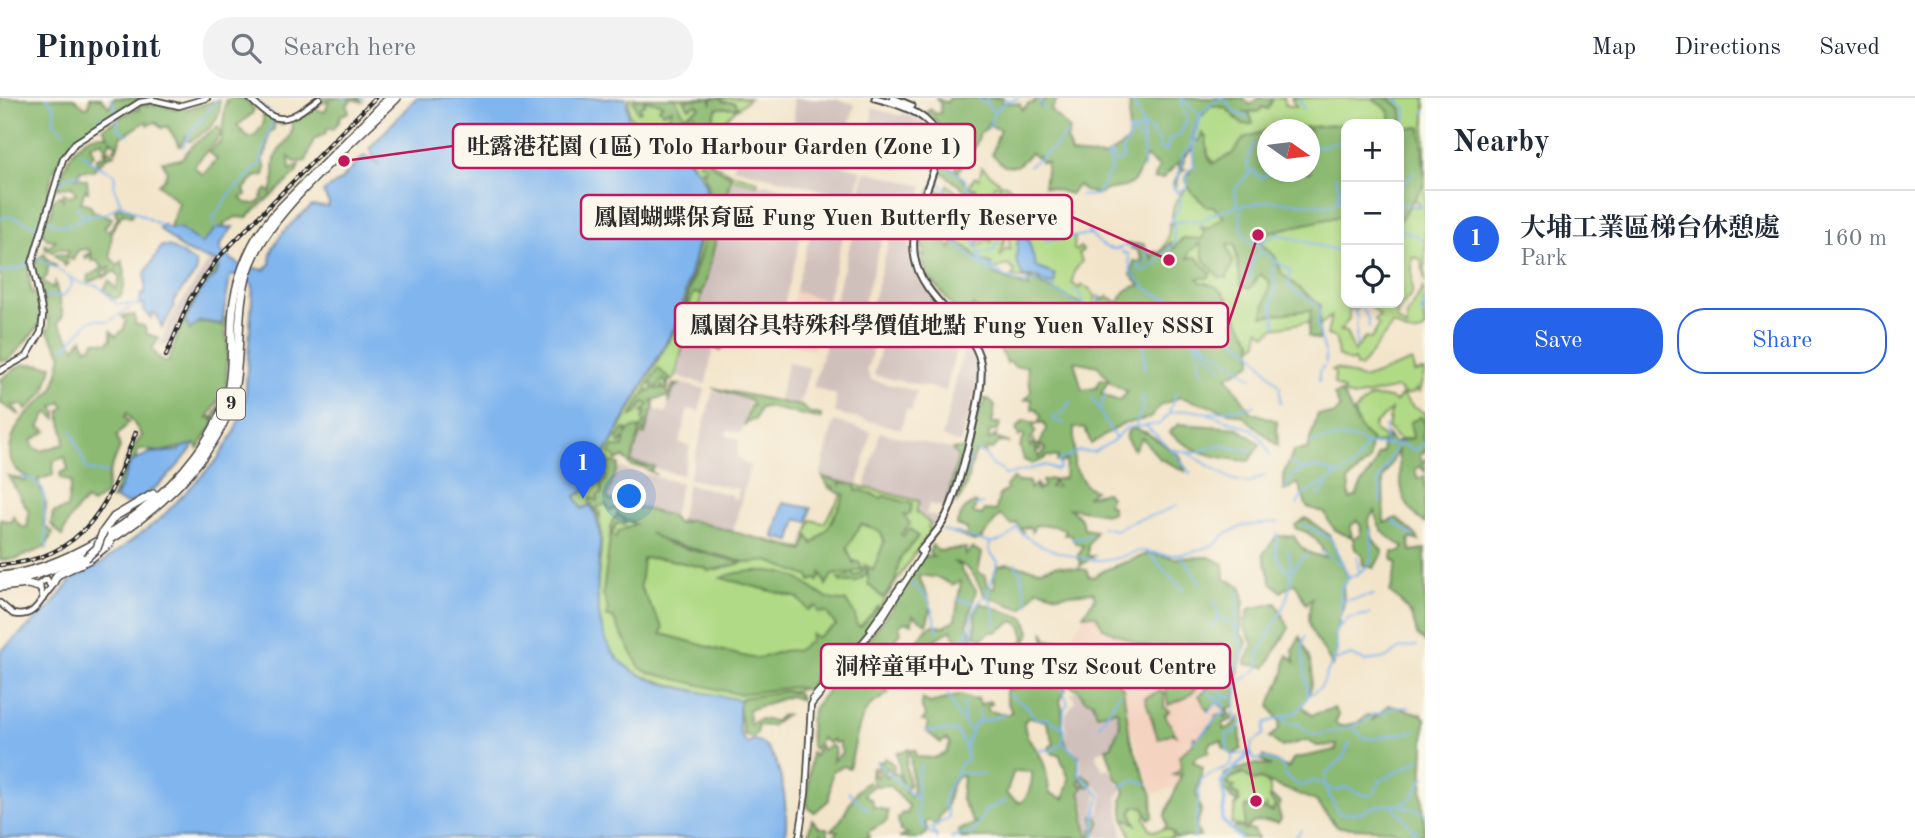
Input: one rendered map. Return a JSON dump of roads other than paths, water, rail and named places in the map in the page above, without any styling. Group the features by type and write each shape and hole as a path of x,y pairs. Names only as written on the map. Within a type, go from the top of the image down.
{"highway":[{"name":"9","path":"0,576 36,569 88,545 133,516 172,482 205,445 224,407 231,376 232,312 257,238 276,214 389,98"},
{"name":"9","path":"248,262 276,222 397,98"},
{"name":"9","path":"0,584 50,570 126,528 187,475 221,429 235,387 242,280"},
{"path":"0,584 41,585 86,558 97,548 110,520 172,482"},
{"path":"50,588 56,575 90,559 126,528"}],"main road":[{"path":"0,371 27,356 41,332 43,315 32,263 58,172 68,151 140,102 153,100 179,106 207,98"},
{"path":"248,98 265,115 281,120 293,117 319,98"},
{"path":"798,838 804,791 808,705 815,692 845,663 886,608 951,507 980,390 981,364 972,342 924,281 915,260 915,234 938,159 936,134 927,120 915,111 875,98"},
{"path":"893,98 927,116 939,136 941,156 918,234 917,259 928,282 975,342 984,367 983,388 956,495 947,520 923,550"},
{"path":"0,603 10,612 22,615 34,611 50,588 50,580 41,585"},
{"path":"41,585 50,588"},
{"path":"41,585 43,599"}],"water":[{"path":"416,98 626,98 629,122 638,136 687,160 698,171 705,184 707,208 678,321 584,492 575,496 582,509 590,505 597,522 600,538 598,610 605,637 616,657 633,671 654,681 739,700 739,732 746,743 754,740 764,745 778,767 785,798 785,838 0,838 0,652 50,607 73,578 102,563 160,519 217,460 234,433 245,403 253,285 237,275 230,276 222,324 200,321 190,330 185,321 200,292 218,272 219,263 185,251 159,228 162,224 169,228 180,228 201,244 217,228 233,227 220,245 220,251 240,265 264,270 270,264 274,247 291,224 312,206 328,207 329,203 323,192 341,180 364,156 378,164 369,149"},
{"path":"1018,238 1028,239 1036,267 1055,275 1055,284 1043,282 1037,277 1023,277 1016,260"},
{"path":"162,246 169,246 196,263 196,273 173,301 174,307 162,328 157,315 153,313 151,318 144,310 144,304 139,305 141,294 145,295 145,273"},
{"path":"195,444 173,471 145,495 126,504 115,499 131,462 150,453 179,451 179,448"},
{"path":"783,503 811,508 808,522 797,519 791,541 774,537"}],"waterway":[{"path":"47,98 54,106 54,122 64,132"},
{"path":"111,98 117,113"},
{"path":"342,98 346,99"},
{"path":"978,98 986,103"},
{"path":"987,98 988,107 993,111"},
{"path":"988,129 994,112 1008,98"},
{"path":"1006,102 1018,98"},
{"path":"1038,98 1044,109"},
{"path":"1106,159 1110,153 1116,163 1123,159 1122,148 1129,143 1129,130 1140,131 1142,126 1152,130 1153,136 1159,140 1160,150 1167,150 1170,138 1179,136 1187,120 1181,98"},
{"path":"1123,246 1146,248 1147,260 1137,267 1144,272 1175,243 1172,218 1181,202 1173,187 1179,178 1183,154 1191,148 1199,117 1215,101 1222,98"},
{"path":"1224,98 1235,112 1248,118"},
{"path":"1299,98 1304,110"},
{"path":"1395,98 1406,108 1406,120"},
{"path":"183,147 189,134 218,99"},
{"path":"254,99 272,114"},
{"path":"1178,191 1187,188 1187,172 1194,166 1194,148 1201,116 1183,99"},
{"path":"1134,105 1143,125"},
{"path":"99,118 116,114"},
{"path":"118,119 117,128 128,135"},
{"path":"217,230 213,219 230,194 260,164 272,122"},
{"path":"1143,128 1144,168"},
{"path":"1130,131 1141,142"},
{"path":"1029,166 1068,133"},
{"path":"896,137 932,146 932,152"},
{"path":"1320,146 1341,142"},
{"path":"1248,170 1248,158 1254,144"},
{"path":"82,153 95,165 115,174 114,187 121,204 162,226"},
{"path":"1080,196 1097,195 1111,169 1110,155"},
{"path":"945,157 951,170 964,178 971,192 991,203 1001,197 1008,197 1008,213 1013,218 1044,212 1046,223 1043,228"},
{"path":"1238,206 1235,193 1237,186 1253,170 1257,175"},
{"path":"1404,182 1414,173"},
{"path":"59,183 71,175 80,175"},
{"path":"1336,176 1340,192"},
{"path":"935,182 962,203 959,222"},
{"path":"1337,197 1345,182"},
{"path":"1172,222 1196,220 1200,223 1211,214 1269,201 1328,205 1341,200"},
{"path":"1404,204 1425,206"},
{"path":"47,219 55,224 70,226 82,218 108,213 119,205"},
{"path":"76,207 82,214 91,216"},
{"path":"1240,210 1242,232 1252,242 1259,244 1277,234 1341,252"},
{"path":"947,215 971,232 981,261 993,268"},
{"path":"1019,215 1025,222"},
{"path":"0,218 11,216 35,226 42,219"},
{"path":"956,242 963,236 960,228"},
{"path":"1088,231 1106,247 1121,248"},
{"path":"1404,231 1423,239"},
{"path":"1042,236 1046,241 1091,234"},
{"path":"974,244 981,238"},
{"path":"980,253 992,252 999,240"},
{"path":"955,243 987,270 1021,283 1040,282 1085,308 1091,315"},
{"path":"1259,244 1260,250 1291,271 1288,287 1316,304 1320,311 1317,324 1325,352"},
{"path":"1122,252 1128,254 1131,271 1143,286 1155,294 1213,313 1225,331 1252,352 1280,387 1280,403"},
{"path":"1250,280 1253,260 1259,252"},
{"path":"36,257 80,283 98,286 117,304 139,305"},
{"path":"975,259 1002,274"},
{"path":"0,272 24,267 29,260"},
{"path":"1276,263 1272,271 1276,286 1272,306 1276,326"},
{"path":"45,296 64,296 72,284 70,278"},
{"path":"1072,291 1080,294 1082,303 1089,310"},
{"path":"1063,329 1085,323 1101,301 1098,296"},
{"path":"1425,303 1421,312 1425,315"},
{"path":"65,349 89,321 96,319 108,322 130,308"},
{"path":"1352,308 1357,317 1356,347"},
{"path":"1361,308 1368,318 1369,327"},
{"path":"1115,319 1126,316 1144,324 1187,320 1194,328 1196,339 1221,368"},
{"path":"1111,318 1144,346 1144,369"},
{"path":"1018,321 1024,320"},
{"path":"1026,320 1026,326 1032,326"},
{"path":"1031,335 1032,326 1046,335"},
{"path":"1196,341 1201,371"},
{"path":"1200,341 1252,378"},
{"path":"1325,355 1326,363"},
{"path":"1319,381 1319,371 1324,366"},
{"path":"1100,409 1105,394"},
{"path":"1169,412 1176,394"},
{"path":"1136,425 1142,410 1142,396"},
{"path":"1092,398 1115,438"},
{"path":"1052,416 1063,413 1071,400"},
{"path":"977,452 985,454 992,466 1000,468 1005,475 1046,465 1056,470 1060,468 1059,461 1079,451 1094,452 1113,441 1126,428 1160,424 1170,413 1188,410 1208,413 1255,406"},
{"path":"1209,414 1252,429 1264,442 1270,455"},
{"path":"1052,419 1064,423"},
{"path":"1146,426 1171,449 1186,452 1233,480 1249,483 1265,475"},
{"path":"1385,426 1385,442"},
{"path":"71,430 87,470 107,473"},
{"path":"1309,443 1347,438 1366,445"},
{"path":"1380,503 1381,489 1378,482 1398,444"},
{"path":"1297,505 1302,496 1356,465 1366,445 1402,444 1414,450 1425,444"},
{"path":"1186,452 1195,453 1218,445 1252,451"},
{"path":"1172,450 1191,474"},
{"path":"967,472 970,459"},
{"path":"1289,462 1303,470 1317,467 1336,474"},
{"path":"1285,488 1293,475 1303,470"},
{"path":"21,477 33,480 43,489 47,549"},
{"path":"1319,496 1328,482"},
{"path":"975,506 983,504"},
{"path":"1102,527 1116,530 1177,505"},
{"path":"1393,521 1413,536"},
{"path":"957,535 996,542 1003,540 1017,528 1034,541 1058,552 1085,559 1107,560 1138,551 1165,555 1185,554 1216,544 1224,535 1243,526 1279,522"},
{"path":"1250,751 1253,742 1263,735 1265,723 1297,712 1308,696 1321,687 1337,650 1335,632 1340,624 1341,587 1349,578 1331,539 1303,524"},
{"path":"943,530 957,535 958,532"},
{"path":"1349,578 1364,569 1371,559 1370,530"},
{"path":"1277,533 1276,556 1289,573"},
{"path":"1072,540 1090,536"},
{"path":"990,543 989,551 998,562 987,593 994,609 996,627"},
{"path":"1231,754 1227,751 1227,734 1235,732 1242,723 1234,715 1238,683 1259,668 1258,656 1279,617 1289,591 1291,564 1287,549"},
{"path":"1147,551 1184,591"},
{"path":"1321,551 1340,564"},
{"path":"1181,555 1202,585"},
{"path":"1292,572 1300,559 1307,555"},
{"path":"1357,557 1359,573"},
{"path":"1015,563 1028,604"},
{"path":"911,583 928,598 938,631"},
{"path":"1237,628 1238,591"},
{"path":"975,641 971,627 972,615 987,593"},
{"path":"1342,601 1374,595"},
{"path":"958,599 974,603"},
{"path":"1214,600 1219,616 1237,628 1237,638 1244,649 1235,671 1238,681"},
{"path":"1340,627 1349,618 1370,614"},
{"path":"1213,626 1218,618"},
{"path":"962,643 969,628"},
{"path":"1305,637 1302,648 1308,696"},
{"path":"1060,641 1063,645 1060,665"},
{"path":"874,643 902,666"},
{"path":"1200,645 1207,657"},
{"path":"1335,661 1351,655 1365,661 1387,658 1400,648 1417,646"},
{"path":"1047,647 1062,652"},
{"path":"1196,649 1204,659"},
{"path":"1208,660 1207,669 1221,693 1233,698"},
{"path":"1044,662 1060,667 1058,675 1068,704 1064,709 1063,726"},
{"path":"1035,679 1046,685 1064,687"},
{"path":"1193,742 1224,714 1223,704 1205,690"},
{"path":"1099,726 1120,693"},
{"path":"937,838 932,827 949,818 944,806 946,794 960,764 967,760 965,747 971,732 957,714 948,694"},
{"path":"1008,694 1027,706 1035,718 1047,719 1064,728 1063,742 1079,758 1079,774 1100,795 1095,817 1095,838"},
{"path":"1208,712 1217,703 1222,704 1223,696"},
{"path":"963,704 964,720"},
{"path":"1282,718 1287,723 1299,724 1308,732 1317,734 1353,726 1373,714 1384,713 1388,708 1410,707"},
{"path":"971,732 974,724 979,722 979,710"},
{"path":"979,722 1005,715"},
{"path":"1354,729 1364,738 1372,739 1415,731"},
{"path":"926,731 956,731 965,746"},
{"path":"1039,750 1053,750 1063,742"},
{"path":"1325,783 1326,774 1343,758 1350,742"},
{"path":"1194,838 1201,779 1231,765 1233,755 1250,752 1254,760 1265,758 1283,766 1285,776 1300,786 1314,781 1325,785 1338,813 1362,813 1373,807 1403,803 1414,795 1425,777"},
{"path":"1240,838 1222,820 1225,800 1221,782 1250,753"},
{"path":"1328,788 1338,791 1344,787 1368,796 1375,792 1380,781 1421,759"},
{"path":"876,762 918,800"},
{"path":"921,766 917,785 917,816 927,831 934,835"},
{"path":"961,773 984,774"},
{"path":"1121,787 1134,780 1147,783"},
{"path":"849,792 868,810"},
{"path":"951,838 960,834 972,834 987,809 1006,801"},
{"path":"1251,804 1259,805"},
{"path":"1392,805 1421,838"},
{"path":"1400,805 1425,813"},
{"path":"1295,838 1301,830"}],"railway":[{"path":"166,356 190,299 218,258 375,98"},
{"path":"0,565 54,552 74,539 104,504 136,432"}],"place":[{"name":"吐露港花園 (1區) Tolo Harbour Garden (Zone 1)","path":"344,161"},
{"name":"鳳園谷具特殊科學價值地點 Fung Yuen Valley SSSI","path":"1258,235"},
{"name":"鳳園蝴蝶保育區 Fung Yuen Butterfly Reserve","path":"1169,260"},
{"name":"大埔工業區梯台休憩處","path":"583,499"},
{"name":"洞梓童軍中心 Tung Tsz Scout Centre","path":"1256,801"}]}
